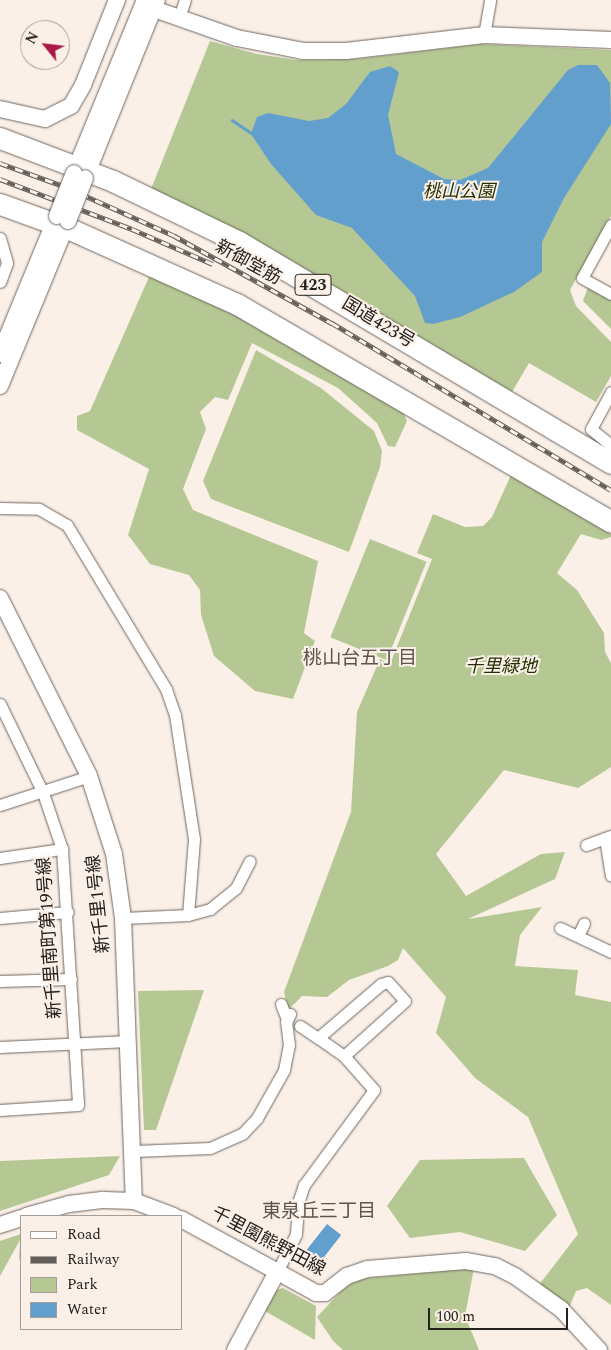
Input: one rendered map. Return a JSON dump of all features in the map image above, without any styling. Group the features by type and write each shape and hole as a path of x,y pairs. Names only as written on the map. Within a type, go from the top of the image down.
{"highway":[{"name":"国道423号","path":"0,138 239,242 513,404 607,470"},
{"name":"新御堂筋","path":"0,152 122,200 216,245 607,470"},
{"name":"新御堂筋","path":"0,190 136,243 255,299 611,507"},
{"path":"0,204 61,222 237,304 489,449 611,522"},
{"path":"489,449 586,492"}],"street":[{"path":"0,109 45,119 71,106 82,85 117,0"},
{"path":"180,18 185,0"},
{"path":"484,35 490,0"},
{"path":"0,386 2,362 61,222 147,3 180,18 265,46 303,51 346,51 484,35 611,40"},
{"path":"610,229 582,278 611,294"},
{"path":"0,238 7,263 0,282"},
{"path":"611,392 592,429 611,445"},
{"path":"0,508 39,509 67,525 166,689 175,715 194,839 188,915"},
{"name":"新千里1号線","path":"0,598 89,776 110,838 123,918 134,1151 134,1201"},
{"name":"新千里南町第19号線","path":"0,704 43,793 62,849 68,912 78,1106 0,1110"},
{"path":"0,805 43,793 89,776"},
{"path":"586,845 608,837 611,876"},
{"path":"0,858 62,849"},
{"path":"123,918 188,915 210,910 227,898 240,882 250,861"},
{"path":"0,918 68,912"},
{"path":"578,936 584,923"},
{"path":"560,928 610,948"},
{"path":"0,981 71,978"},
{"path":"318,1038 384,978 405,1002 344,1056"},
{"path":"235,1350 296,1234 298,1202 304,1185 374,1090 344,1056 291,1019 281,1004"},
{"path":"134,1151 210,1148 243,1133 257,1118 284,1070 289,1045 291,1019"},
{"path":"0,1047 74,1042 129,1041"},
{"path":"30,1215 80,1202 134,1201 171,1215"},
{"path":"0,1225 20,1218"},
{"name":"千里園熊野田線","path":"182,1220 277,1272 321,1293 352,1273 367,1269 466,1261 489,1264 510,1272 561,1309 599,1350"}],"green space":[{"name":"桃山公園","path":"210,41 257,54 297,60 356,59 481,44 611,50 611,216 570,290 576,306 611,342 611,376 596,402 529,363 512,392 297,264 207,215 151,189"},
{"path":"149,277 159,277 261,328 403,412 407,421 395,447 388,446 377,423 338,388 252,343 228,400 215,397 200,412 206,429 183,489 193,510 318,561 304,633 315,641 293,699 255,691 214,656 201,615 200,590 189,575 150,564 128,535 149,469 77,430 77,416 90,411"},
{"path":"588,287 611,299 611,329 583,301"},
{"path":"256,350 321,388 374,431 382,451 380,467 349,552 211,499 203,481"},
{"name":"千里緑地","path":"511,475 611,534 611,537 601,540 581,534 557,573 577,590 604,633 605,652 611,663 611,767 578,788 504,770 436,854 466,896 541,854 565,852 555,879 468,919 542,907 520,935 515,966 578,970 575,995 611,1002 611,1305 587,1288 576,1291 569,1308 539,1285 578,1234 528,1117 475,1078 436,1033 446,997 403,948 398,960 388,966 349,980 327,997 302,996 288,1010 284,992 351,812 357,712 380,659 390,664 432,559 417,553 433,514 465,527 483,526 492,517"},
{"path":"370,539 427,562 387,660 330,637"},
{"path":"204,990 156,1130 144,1130 138,991"},
{"path":"120,1156 109,1175 0,1211 0,1161"},
{"path":"524,1158 557,1215 525,1251 460,1232 410,1238 387,1206 420,1160"},
{"path":"20,1234 20,1240 0,1276 0,1241"},
{"path":"474,1268 465,1316 479,1350 343,1350 333,1341 317,1317 342,1290 359,1279"},
{"path":"283,1288 316,1306 315,1340 265,1311 276,1290"}],"water":[{"path":"578,65 597,65 610,83 611,124 564,198 542,242 542,272 514,292 460,317 433,324 425,323 415,296 352,228 316,215 271,164 251,134 257,117 268,113 309,121 328,118 346,104 370,72 390,66 399,72 388,115 396,154 444,179 460,180 488,168 568,70"},
{"path":"327,1224 341,1235 320,1263 305,1252"}],"waterway":[{"path":"232,120 251,133"}],"railway":[{"path":"0,163 66,187 173,235 332,323 611,490"},
{"path":"0,179 132,229 213,264"}],"district":[{"name":"桃山台五丁目","path":"360,659"},
{"name":"東泉丘三丁目","path":"319,1212"}]}
